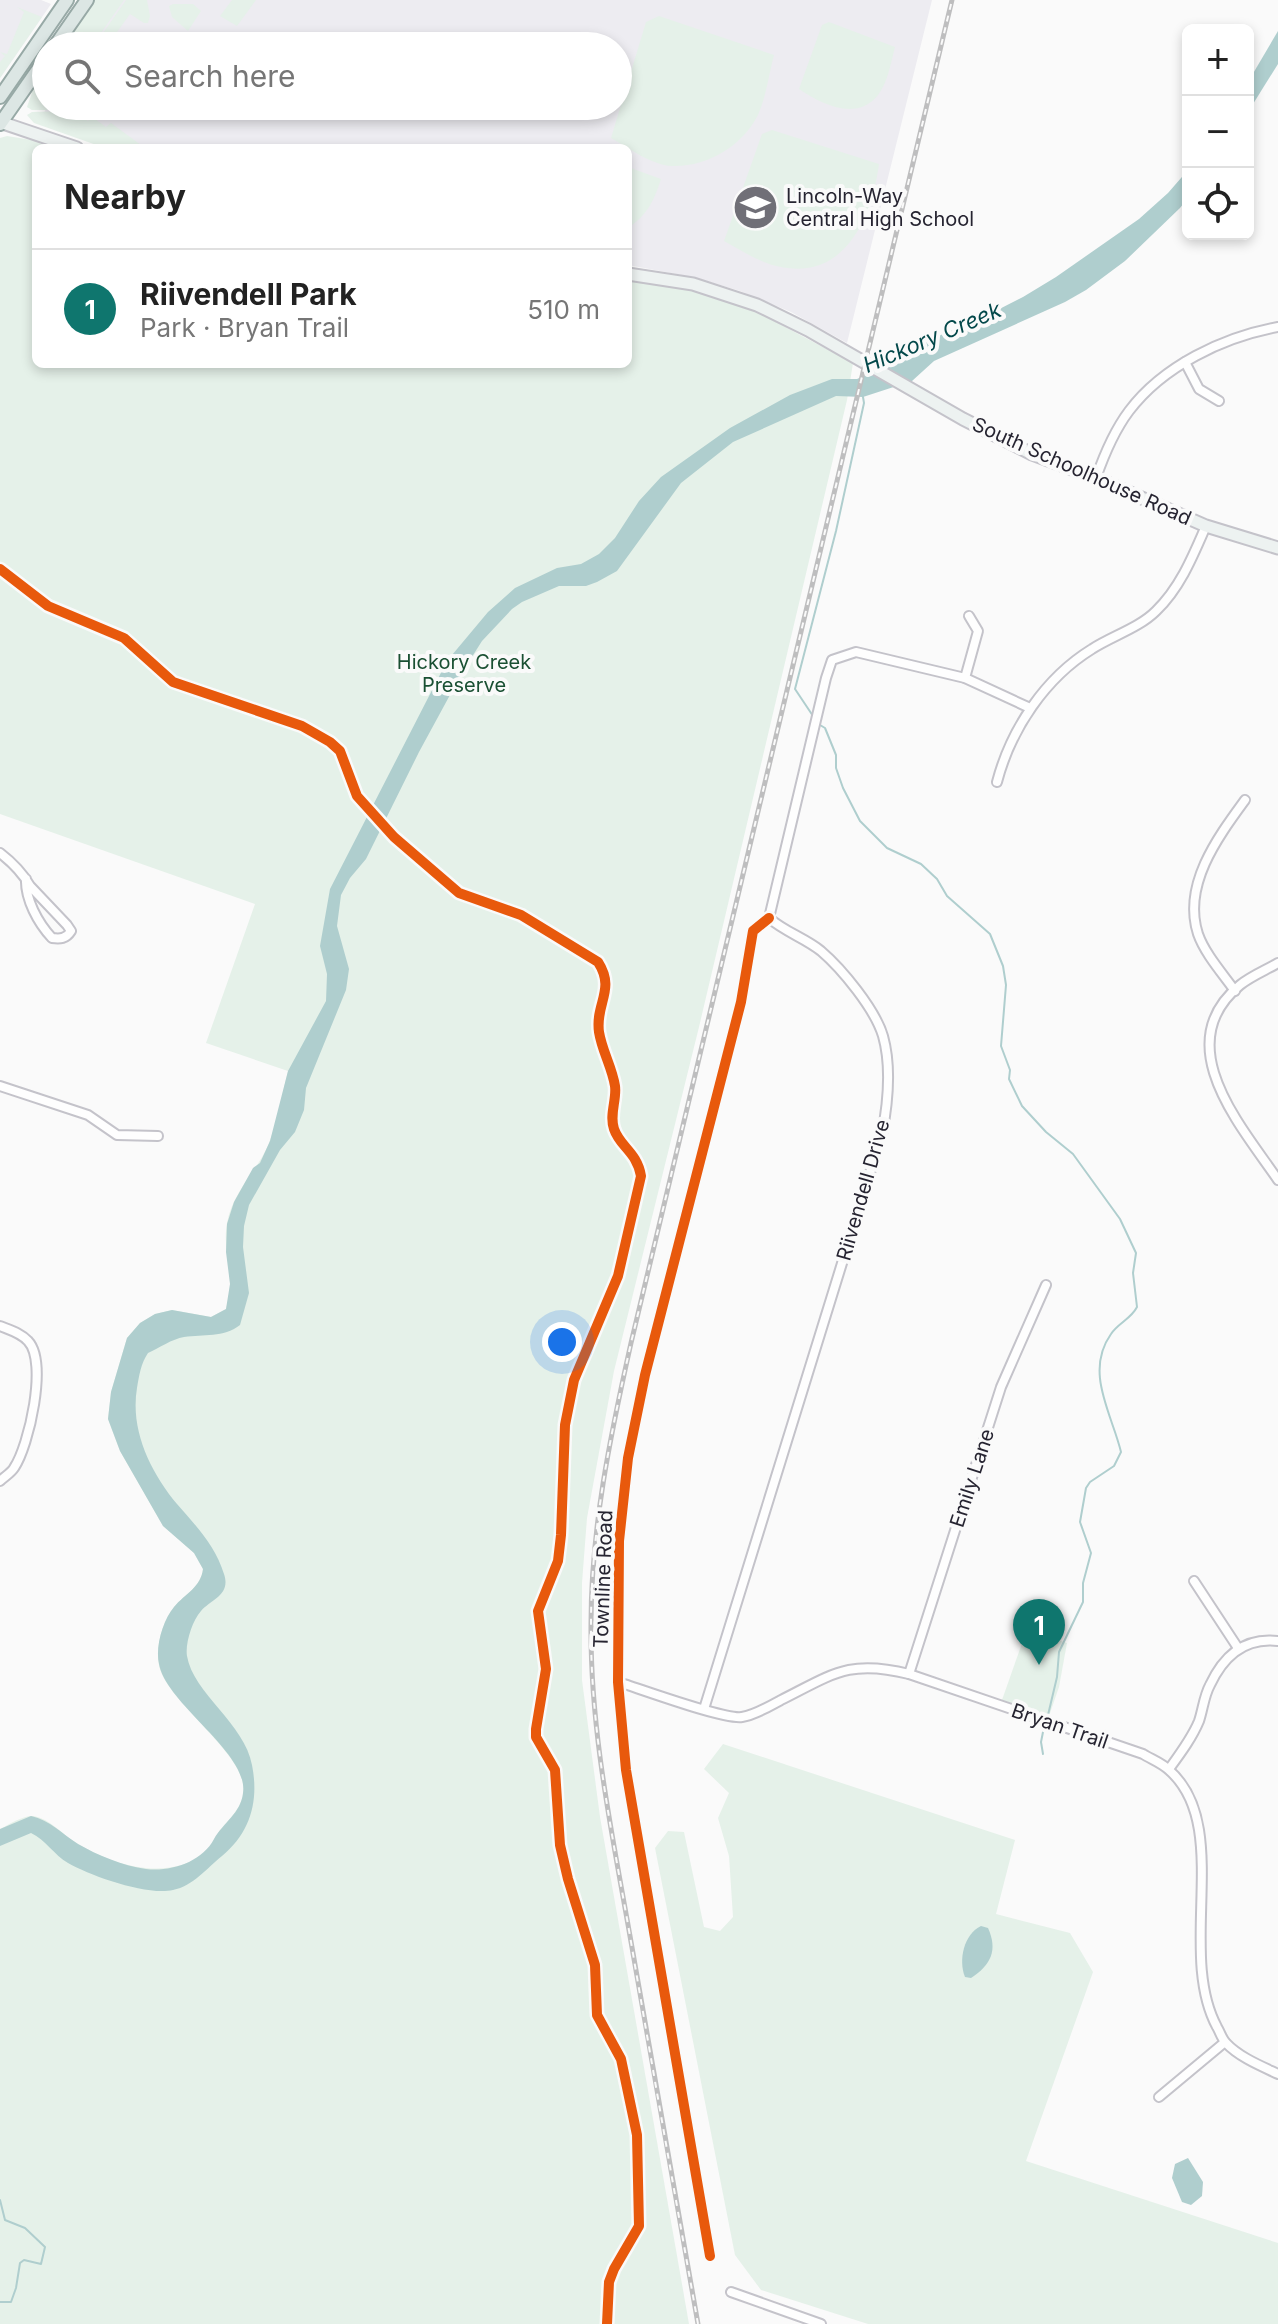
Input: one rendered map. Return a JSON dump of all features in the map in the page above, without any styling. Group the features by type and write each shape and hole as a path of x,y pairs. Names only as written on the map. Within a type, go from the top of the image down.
{"main road":[{"path":"45,32 67,0"},
{"path":"65,32 87,0"},
{"path":"0,97 32,51"},
{"path":"0,123 32,78"}],"street":[{"path":"0,123 65,144"},
{"name":"South Schoolhouse Road","path":"632,275 693,284 736,297 808,330 1032,454 1206,526 1278,548"},
{"path":"1096,478 1105,451 1129,410 1163,377 1206,350 1278,327"},
{"path":"1185,362 1199,389 1219,401"},
{"path":"997,782 1002,763 1030,708 1066,667 1155,612 1187,571 1206,526"},
{"path":"965,678 978,631 969,616"},
{"path":"769,918 832,660 856,652 965,678 1030,708"},
{"path":"1235,991 1199,936 1194,914 1199,879 1216,840 1245,800"},
{"path":"0,853 21,871 26,879 30,886 67,925 71,931 68,935 60,939 52,938 45,931 25,890 26,879"},
{"name":"Townline Road","path":"710,2256 626,1770 618,1682 619,1541 628,1458 645,1375 741,1002 753,931 769,918"},
{"name":"Riivendell Drive","path":"704,1709 882,1134 889,1094 883,1035 860,993 821,951 769,918"},
{"path":"1276,1174 1223,1101 1212,1068 1208,1034 1220,1009 1240,985 1278,963"},
{"path":"0,1086 88,1115 117,1135 158,1136"},
{"name":"Emily Lane","path":"909,1674 1001,1387 1046,1285"},
{"path":"0,1326 29,1341 36,1355 37,1380 24,1447 13,1469 0,1481"},
{"path":"1194,1581 1238,1648"},
{"path":"1169,1769 1199,1722 1210,1684 1238,1648 1260,1639 1278,1641"},
{"name":"Bryan Trail","path":"618,1682 740,1718 831,1675 854,1667 880,1667 909,1674 1143,1754 1169,1769 1189,1794 1200,1828 1200,1973 1208,2010 1225,2042 1253,2063 1278,2074"},
{"path":"1159,2097 1225,2042"},
{"path":"731,2292 819,2324"}],"shaded area":[{"path":"0,0 41,0 51,4 0,78"},
{"name":"Lincoln-Way Central High School","path":"122,0 932,0 847,343 791,312 740,291 697,278 632,266 632,144 110,144 56,120 632,120 632,32 100,32"}],"green space":[{"path":"92,0 124,0 102,32 70,32"},
{"path":"126,0 147,0 148,23 130,14 117,32 104,32"},
{"path":"232,0 256,0 237,26 220,16"},
{"path":"193,4 201,11 188,31 172,17 169,6"},
{"path":"17,7 42,17 0,78 0,62 5,56 0,52 7,54 24,12"},
{"path":"659,16 774,55 758,115 743,136 711,158 685,165 664,165 632,150 632,144 621,144 611,138 616,120 632,120 632,68 646,22"},
{"path":"829,22 895,47 881,90 860,108 828,105 799,89 822,25"},
{"path":"32,93 32,110 27,107"},
{"path":"32,112 32,120 96,120 106,127 111,123 140,144 94,144 34,123 27,115"},
{"path":"772,130 879,164 870,204 862,223 839,254 823,264 804,268 781,267 758,260 724,241 762,134"},
{"name":"Hickory Creek Preserve","path":"7,136 45,144 32,144 32,368 632,368 632,280 689,290 751,309 853,363 847,400 699,1027 614,1371 587,1518 582,1583 582,1680 600,1817 689,2324 0,2324 0,1829 21,1818 34,1816 106,1858 141,1868 159,1869 192,1861 207,1851 242,1800 242,1780 235,1764 176,1696 159,1665 159,1643 166,1619 196,1586 203,1569 194,1553 163,1526 120,1451 108,1419 111,1392 127,1338 140,1323 155,1314 172,1310 211,1317 226,1309 230,1284 226,1239 230,1211 269,1143 288,1071 206,1043 255,904 0,814 0,138"},
{"path":"632,168 661,179 649,207 632,225"},
{"path":"1027,1629 1067,1643 1059,1687 1049,1716 1002,1700"},
{"path":"723,1744 1015,1840 996,1914 1070,1933 1093,1972 1026,2161 1278,2243 1278,2324 868,2324 761,2290 735,2255 655,1848 668,1831 684,1832 704,1927 720,1931 733,1917 729,1856 718,1818 729,1793 704,1769"}],"water":[{"path":"1278,31 1278,64 1254,102 1254,72"},
{"path":"1182,177 1180,208 1125,261 1086,290 934,361 912,381 863,397 836,396 733,442 681,483 617,571 586,586 559,586 522,602 482,641 419,752 366,859 341,895 337,926 349,969 346,990 306,1088 304,1110 295,1132 280,1150 249,1205 243,1247 249,1293 240,1325 220,1334 179,1338 148,1353 139,1379 136,1419 144,1449 158,1478 210,1545 224,1574 223,1592 201,1611 195,1621 188,1639 187,1656 199,1683 230,1722 247,1750 252,1765 254,1791 246,1826 232,1847 199,1876 180,1888 162,1891 119,1884 78,1868 63,1860 31,1833 0,1846 0,1829 31,1816 111,1860 146,1869 165,1869 185,1864 202,1854 242,1800 241,1778 233,1762 176,1695 159,1664 159,1642 166,1619 196,1586 203,1569 194,1553 163,1526 120,1451 108,1419 111,1392 127,1338 140,1323 155,1314 172,1310 211,1317 226,1309 230,1284 227,1224 234,1202 253,1168 260,1163 270,1141 288,1071 326,1001 327,974 320,946 330,889 447,661 488,612 515,588 557,568 581,564 599,554 615,538 639,501 661,477 730,428 790,395 832,379 857,379 884,367 920,343 974,322 1023,297 1139,219"},
{"path":"981,1926 988,1928 991,1936 991,1956 978,1973 971,1978 965,1977 962,1963 964,1948 970,1935"},
{"path":"1188,2158 1203,2182 1202,2196 1191,2205 1182,2202 1172,2178 1175,2164"}],"waterway":[{"path":"813,716 795,689 836,531 863,397"},
{"path":"820,725 825,728 836,755 836,768 843,788 860,821 887,848 921,864 937,879 947,896 990,934 1003,966 1006,985 1001,1046 1010,1070 1009,1079 1022,1106 1046,1132 1073,1154 1120,1219 1136,1253 1133,1273 1137,1307 1111,1334 1103,1348 1100,1363 1102,1393 1121,1452 1114,1466 1086,1488 1080,1522 1091,1553 1083,1583 1083,1602 1059,1652 1048,1715"},
{"path":"1043,1754 1041,1742 1044,1727"},
{"path":"0,2200 5,2220 25,2228 45,2247 41,2264 24,2260 20,2263 11,2302 0,2302"}],"railway":[{"path":"698,2324 598,1742 591,1624 594,1553 609,1448 631,1343 952,0"}],"cycle path":[{"path":"0,569 48,606 124,638 173,682 302,726 330,742 340,751 357,796 394,837 459,893 521,915 598,962 603,972 605,989 599,1032 615,1086 613,1124 617,1135 636,1161 641,1176 618,1276 574,1380 565,1425 558,1561 538,1611 546,1669 536,1737 555,1770 560,1845 595,1965 597,2015 621,2059 637,2135 639,2226 609,2282 607,2324"},
{"path":"710,2256 626,1770 618,1682 619,1541 628,1458 645,1375 741,1002 753,931 769,918"}],"place":[{"name":"Lincoln-Way Central High School","path":"755,207"},
{"name":"Riivendell Park","path":"1039,1665"}],"water label":[{"name":"Hickory Creek","path":"932,337"}]}
